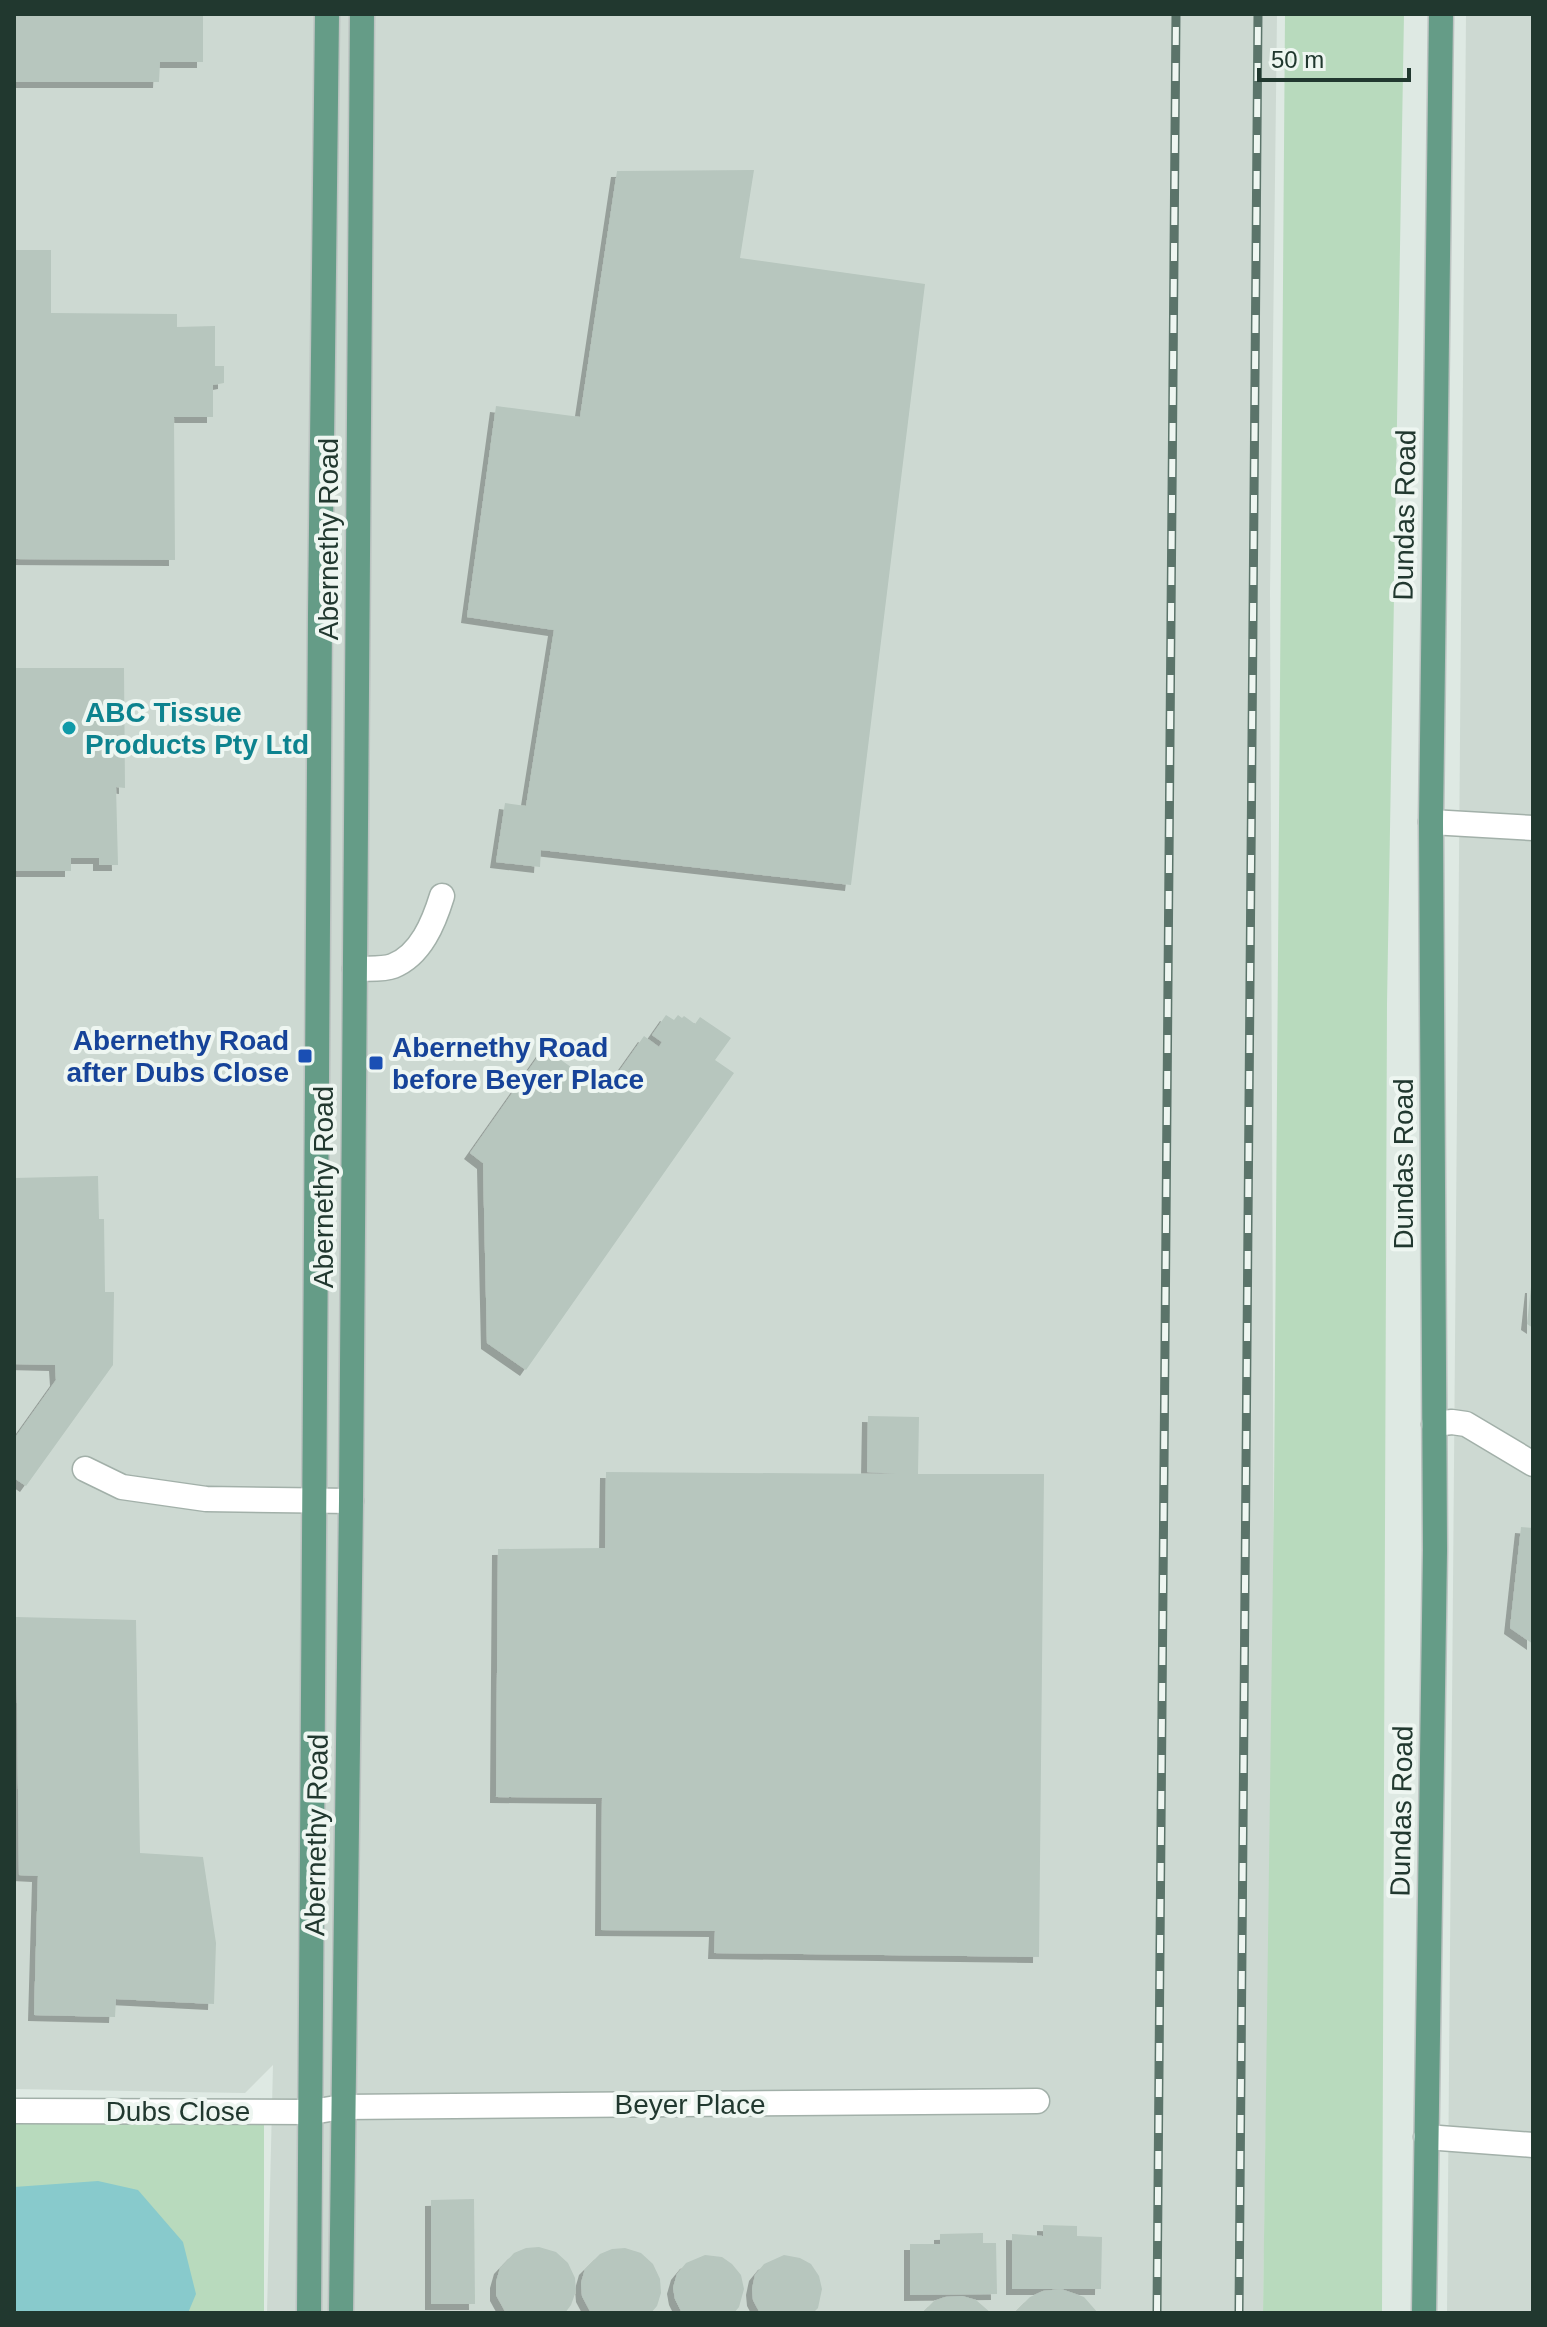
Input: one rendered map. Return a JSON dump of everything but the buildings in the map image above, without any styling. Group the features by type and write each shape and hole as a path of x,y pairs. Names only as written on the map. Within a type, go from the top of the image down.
{"main road":[{"name":"Abernethy Road","path":"309,2313 327,14"},
{"name":"Abernethy Road","path":"341,2313 351,1501 362,14"},
{"name":"Dundas Road","path":"1424,2313 1435,1550 1431,822 1441,14"},
{"path":"326,161 361,162"},
{"path":"319,903 355,905"}],"street":[{"path":"1431,822 1533,828"},
{"path":"355,969 392,966 416,949 434,923 442,896"},
{"path":"1434,1424 1466,1424 1533,1464"},
{"path":"85,1469 122,1487 206,1499 351,1501"},
{"name":"Beyer Place","path":"342,2107 1037,2101"},
{"name":"Dubs Close","path":"14,2111 312,2112 342,2107"},
{"path":"1426,2137 1533,2145"}],"shaded area":[{"path":"14,14 1277,14 1270,592 1274,1618 1263,2313 267,2313 273,2065 245,2093 14,2089"},
{"path":"1466,14 1533,14 1533,2313 1447,2313"}],"green space":[{"path":"1285,14 1404,14 1387,1004 1382,2313 1263,2313 1274,1494"},
{"path":"14,2111 264,2112 264,2313 14,2313"}],"water":[{"path":"98,2181 138,2190 183,2242 196,2294 188,2313 14,2313 14,2187"}],"railway":[{"path":"1157,2313 1176,14"},
{"path":"1239,2313 1258,14"}],"place":[{"name":"ABC Tissue Products Pty Ltd","path":"69,728"},
{"name":"Abernethy Road after Dubs Close","path":"305,1056"},
{"name":"Abernethy Road before Beyer Place","path":"376,1063"}]}
